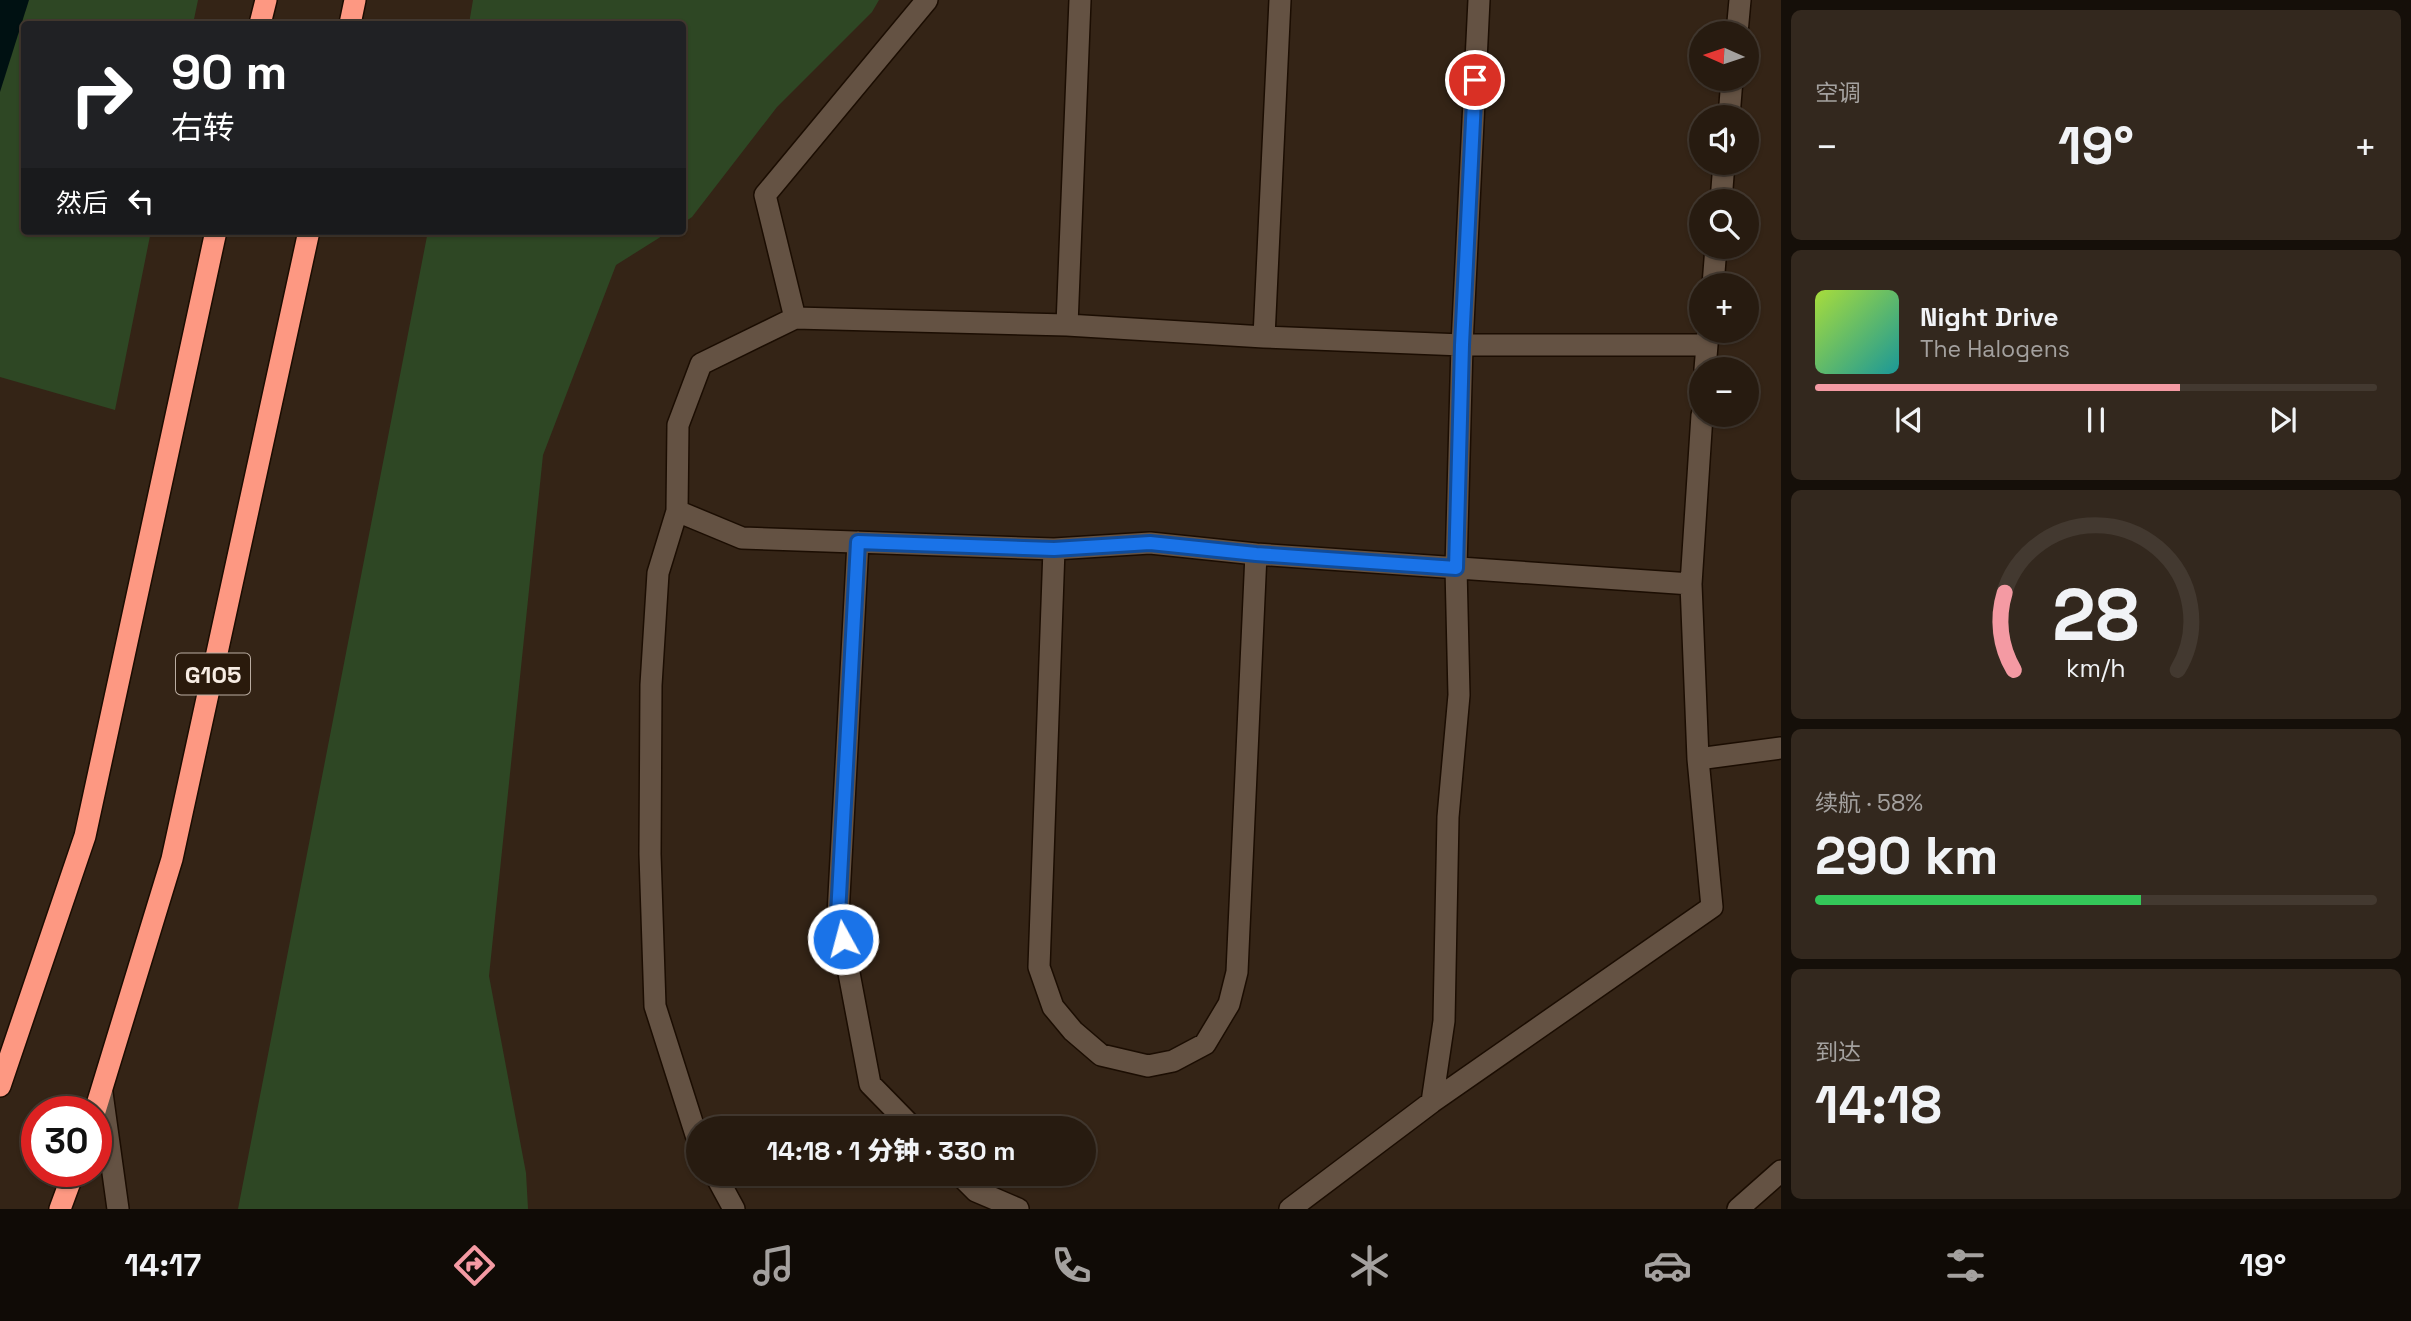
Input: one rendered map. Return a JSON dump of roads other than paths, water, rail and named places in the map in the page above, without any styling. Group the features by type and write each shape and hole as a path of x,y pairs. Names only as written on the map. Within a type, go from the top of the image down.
{"highway":[{"path":"261,21 266,0"},
{"path":"352,21 355,0"},
{"path":"0,1086 85,836 215,235"},
{"name":"G105","path":"101,1096 172,859 308,235"},
{"path":"60,1209 68,1187"}],"street":[{"path":"795,318 765,195 927,0"},
{"path":"1067,325 1080,0"},
{"path":"1264,337 1280,0"},
{"path":"1432,1102 1444,1021 1448,817 1459,695 1456,568 1462,345 1479,0"},
{"path":"1738,21 1740,0"},
{"path":"690,1116 654,1006 650,854 651,685 658,573 677,510 677,425 701,365 795,318 1067,325 1462,345 1689,339"},
{"path":"1290,1209 1432,1102 1712,907 1698,759 1691,584 1701,427"},
{"path":"677,510 742,538 1054,549 1150,543 1256,554 1691,584"},
{"path":"858,542 838,915 870,1084 901,1116"},
{"path":"1054,549 1040,967 1053,1007 1073,1031 1101,1055 1148,1066 1173,1061 1205,1044 1229,1004 1237,972 1256,554"},
{"path":"1698,759 1781,748"},
{"path":"1738,1209 1781,1171"},
{"path":"112,1175 118,1209"},
{"path":"722,1186 734,1209"},
{"path":"971,1186 976,1191 1018,1209"}]}
